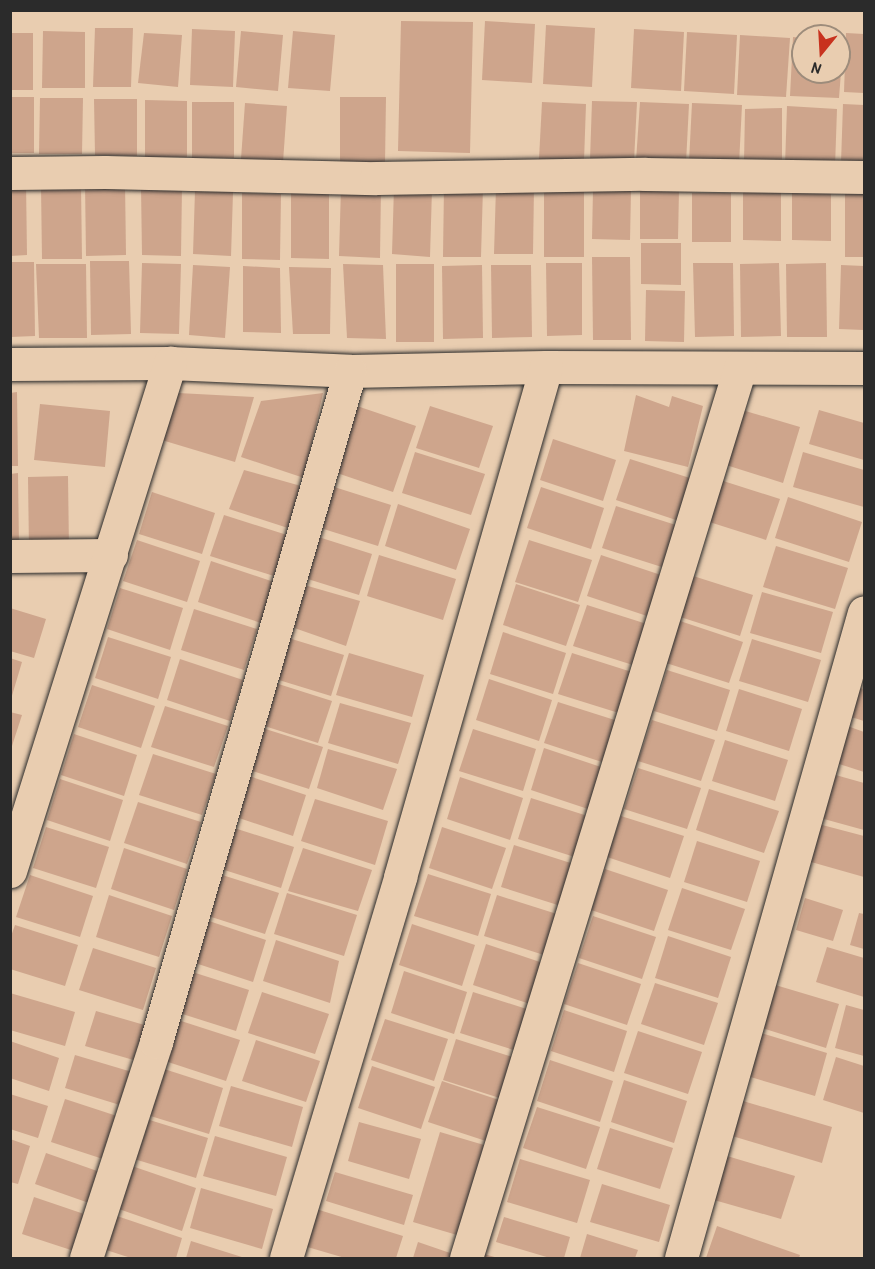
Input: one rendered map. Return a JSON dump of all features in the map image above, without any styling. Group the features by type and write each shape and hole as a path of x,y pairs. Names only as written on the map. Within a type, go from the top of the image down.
{"street":[{"path":"10,173 105,172 376,178 645,174 864,177"},
{"path":"10,364 170,363 350,371 546,367 864,368"},
{"path":"10,871 170,363"},
{"path":"286,1258 400,877 546,367"},
{"path":"466,1258 740,368"},
{"path":"86,1258 156,1042 350,371"},
{"path":"10,556 111,555"},
{"path":"681,1258 864,612"}],"building":[{"path":"401,21 473,22 470,153 398,151"},
{"path":"485,21 535,24 532,83 482,80"},
{"path":"546,25 595,28 592,87 543,84"},
{"path":"95,28 133,28 131,87 93,87"},
{"path":"192,29 235,31 233,87 190,85"},
{"path":"634,29 684,32 681,91 631,88"},
{"path":"43,31 85,32 85,88 42,88"},
{"path":"241,31 283,35 278,91 236,87"},
{"path":"293,31 335,35 330,91 288,88"},
{"path":"687,32 737,35 734,94 684,91"},
{"path":"10,33 33,33 33,90 10,90"},
{"path":"144,33 182,35 178,87 138,83"},
{"path":"851,33 864,34 864,93 844,92 844,84 851,84"},
{"path":"740,35 790,38 786,97 737,95"},
{"path":"791,76 791,84 840,84 839,98 790,96"},
{"path":"10,97 34,97 34,153 10,153"},
{"path":"340,97 386,97 385,164 340,163"},
{"path":"40,98 83,98 82,154 39,154"},
{"path":"94,99 137,99 137,156 95,155"},
{"path":"145,100 187,101 187,157 145,157"},
{"path":"592,101 637,102 634,161 590,160"},
{"path":"192,102 234,102 234,158 192,158"},
{"path":"542,102 586,104 584,161 539,159"},
{"path":"640,102 689,104 686,163 636,161"},
{"path":"245,103 287,106 283,162 241,159"},
{"path":"692,103 742,105 739,164 689,162"},
{"path":"843,104 864,105 864,164 841,163"},
{"path":"787,106 837,109 835,167 785,166"},
{"path":"782,108 782,163 744,163 745,109"},
{"path":"10,182 26,182 27,255 10,256"},
{"path":"125,182 126,255 86,256 85,183"},
{"path":"81,185 82,259 42,259 41,186"},
{"path":"444,186 483,187 481,257 443,257"},
{"path":"141,187 182,187 181,256 142,255"},
{"path":"341,187 381,187 380,258 339,256"},
{"path":"394,187 432,189 430,257 392,254"},
{"path":"496,187 534,187 533,254 494,254"},
{"path":"544,190 584,190 584,257 544,257"},
{"path":"593,190 631,190 630,240 592,239"},
{"path":"640,190 679,190 678,239 640,239"},
{"path":"845,190 864,190 864,257 845,257"},
{"path":"195,191 233,192 231,256 193,254"},
{"path":"743,191 781,192 781,241 743,240"},
{"path":"792,191 831,191 831,241 792,240"},
{"path":"242,193 281,194 280,260 242,259"},
{"path":"291,193 329,193 329,259 291,258"},
{"path":"692,193 731,193 731,242 692,242"},
{"path":"641,243 681,243 681,285 641,284"},
{"path":"592,257 630,257 631,340 593,340"},
{"path":"90,261 129,261 131,334 91,335"},
{"path":"10,262 34,262 35,336 10,337"},
{"path":"142,263 181,264 179,334 140,333"},
{"path":"546,263 582,263 582,335 547,336"},
{"path":"693,263 733,263 734,336 695,337"},
{"path":"779,263 781,336 741,337 740,264"},
{"path":"826,263 827,337 787,337 786,264"},
{"path":"36,264 86,264 87,338 39,338"},
{"path":"343,264 383,265 386,339 347,338"},
{"path":"396,264 434,264 434,342 396,342"},
{"path":"193,265 230,267 225,338 189,335"},
{"path":"482,265 483,338 443,339 442,266"},
{"path":"491,265 531,265 532,337 492,338"},
{"path":"841,265 864,266 864,330 839,329"},
{"path":"243,266 280,268 281,333 243,332"},
{"path":"289,267 331,268 330,334 293,334"},
{"path":"646,290 685,291 684,342 645,341"},
{"path":"17,392 18,466 10,466 10,393"},
{"path":"178,393 254,397 235,462 155,438"},
{"path":"323,393 304,478 241,457 261,401"},
{"path":"636,395 669,407 672,396 703,406 688,467 624,451"},
{"path":"40,404 110,411 105,467 34,460"},
{"path":"357,406 416,426 393,492 334,472"},
{"path":"430,406 493,426 479,468 416,448"},
{"path":"742,410 800,427 783,483 726,465"},
{"path":"819,410 864,423 864,460 809,444"},
{"path":"553,439 616,460 603,501 540,480"},
{"path":"415,452 485,474 471,515 402,493"},
{"path":"803,452 864,470 864,507 793,487"},
{"path":"630,459 693,479 679,521 616,500"},
{"path":"244,470 301,486 288,528 229,509"},
{"path":"18,473 19,547 10,547 10,474"},
{"path":"68,476 69,550 29,550 28,477"},
{"path":"717,479 780,499 766,540 703,520"},
{"path":"328,485 391,505 378,546 314,526"},
{"path":"541,487 604,508 591,549 527,528"},
{"path":"152,492 215,513 202,554 139,534"},
{"path":"788,497 862,522 849,562 775,538"},
{"path":"398,504 470,529 456,570 385,546"},
{"path":"616,506 679,526 665,568 602,548"},
{"path":"224,515 287,535 274,576 210,556"},
{"path":"309,534 372,554 359,595 295,575"},
{"path":"137,540 200,561 187,602 123,581"},
{"path":"529,540 592,560 578,602 515,582"},
{"path":"776,546 848,568 835,609 763,587"},
{"path":"379,555 456,579 443,620 367,596"},
{"path":"601,555 664,576 650,617 587,596"},
{"path":"211,561 274,582 261,623 198,602"},
{"path":"690,575 753,595 740,636 677,616"},
{"path":"294,582 360,601 346,646 280,623"},
{"path":"516,584 580,605 566,646 503,625"},
{"path":"120,588 183,608 170,650 107,629"},
{"path":"762,592 833,612 821,653 750,633"},
{"path":"587,605 650,625 636,666 573,646"},
{"path":"10,608 46,619 34,658 10,651"},
{"path":"194,609 257,629 244,670 181,650"},
{"path":"680,621 743,642 729,683 666,663"},
{"path":"503,632 566,653 553,694 490,674"},
{"path":"282,636 344,655 331,696 269,677"},
{"path":"108,637 171,657 158,699 95,678"},
{"path":"752,639 821,660 808,702 739,681"},
{"path":"349,653 424,675 412,717 336,695"},
{"path":"572,653 635,673 622,714 558,694"},
{"path":"10,658 22,662 11,699 10,699"},
{"path":"180,659 243,680 230,721 167,700"},
{"path":"667,670 730,690 717,731 654,711"},
{"path":"489,679 552,700 539,741 476,720"},
{"path":"269,681 332,701 318,743 255,723"},
{"path":"92,685 155,706 141,748 78,727"},
{"path":"859,688 864,689 864,721 851,717"},
{"path":"739,689 802,709 789,751 726,731"},
{"path":"558,702 621,722 608,764 544,743"},
{"path":"340,703 411,723 398,764 328,743"},
{"path":"165,706 228,726 214,767 151,747"},
{"path":"10,712 22,715 11,749 10,749"},
{"path":"652,720 715,740 701,781 638,761"},
{"path":"842,724 864,732 864,772 830,761"},
{"path":"259,727 323,747 309,789 246,769"},
{"path":"473,729 536,749 523,791 459,771"},
{"path":"74,734 137,755 124,796 61,775"},
{"path":"725,740 788,760 775,801 712,781"},
{"path":"544,748 607,769 594,811 531,790"},
{"path":"328,749 397,769 383,810 317,788"},
{"path":"153,754 216,774 202,815 139,795"},
{"path":"638,768 701,788 687,829 624,809"},
{"path":"825,772 864,783 864,830 813,816"},
{"path":"243,774 306,795 293,836 230,815"},
{"path":"460,777 523,798 510,840 447,819"},
{"path":"60,779 123,800 110,841 47,820"},
{"path":"709,789 779,811 764,853 696,830"},
{"path":"531,798 594,818 581,859 518,839"},
{"path":"315,799 388,821 375,865 301,841"},
{"path":"138,802 201,822 187,864 124,843"},
{"path":"621,816 684,836 670,878 607,857"},
{"path":"807,821 864,836 864,877 797,858"},
{"path":"46,827 109,847 96,888 33,868"},
{"path":"231,827 294,847 281,888 218,868"},
{"path":"442,827 506,848 492,889 429,868"},
{"path":"697,841 760,861 747,902 684,882"},
{"path":"514,845 577,865 564,907 501,887"},
{"path":"124,848 187,869 174,910 111,889"},
{"path":"303,848 372,870 358,911 288,891"},
{"path":"605,869 668,890 654,931 591,910"},
{"path":"216,873 279,893 265,934 202,914"},
{"path":"428,874 491,894 478,936 414,916"},
{"path":"30,875 93,896 80,937 16,917"},
{"path":"682,888 745,909 731,950 668,930"},
{"path":"287,893 357,915 344,956 274,934"},
{"path":"109,895 172,916 159,957 96,937"},
{"path":"497,895 560,915 547,956 484,936"},
{"path":"805,898 843,910 833,941 796,930"},
{"path":"859,913 864,914 864,949 850,945"},
{"path":"593,916 656,937 642,979 579,958"},
{"path":"203,919 266,940 253,982 189,961"},
{"path":"412,924 475,945 462,986 399,965"},
{"path":"15,925 78,945 65,986 10,969 10,939"},
{"path":"668,936 731,957 718,998 655,978"},
{"path":"276,940 339,961 330,1003 263,981"},
{"path":"486,944 549,965 536,1006 473,985"},
{"path":"827,947 864,958 864,997 816,982"},
{"path":"93,948 156,968 143,1010 79,990"},
{"path":"578,963 641,984 627,1025 564,1004"},
{"path":"186,970 249,990 236,1031 173,1011"},
{"path":"404,971 467,992 454,1034 391,1013"},
{"path":"655,983 718,1003 704,1045 641,1024"},
{"path":"772,984 839,1004 826,1048 759,1027"},
{"path":"262,992 329,1014 315,1054 248,1033"},
{"path":"473,992 536,1012 523,1053 460,1033"},
{"path":"10,993 75,1012 65,1046 10,1030"},
{"path":"846,1005 864,1010 864,1056 835,1048"},
{"path":"564,1010 627,1031 614,1072 551,1051"},
{"path":"96,1011 148,1026 137,1061 85,1046"},
{"path":"385,1019 448,1039 434,1081 371,1060"},
{"path":"178,1020 240,1040 226,1081 165,1061"},
{"path":"638,1031 702,1052 688,1094 624,1073"},
{"path":"761,1033 827,1053 815,1096 747,1076"},
{"path":"456,1039 519,1059 506,1100 443,1080"},
{"path":"256,1040 320,1061 306,1102 242,1081"},
{"path":"10,1041 59,1058 49,1091 10,1078"},
{"path":"75,1055 132,1072 123,1106 65,1088"},
{"path":"836,1057 864,1066 864,1113 823,1100"},
{"path":"550,1060 613,1081 600,1122 537,1101"},
{"path":"372,1066 435,1087 421,1129 358,1108"},
{"path":"158,1067 223,1088 209,1134 144,1114"},
{"path":"624,1080 687,1101 674,1143 611,1122"},
{"path":"442,1081 505,1102 492,1143 428,1122"},
{"path":"231,1086 303,1107 292,1147 219,1126"},
{"path":"10,1094 48,1106 38,1138 10,1129"},
{"path":"65,1099 120,1117 106,1160 51,1142"},
{"path":"743,1101 832,1127 822,1163 732,1136"},
{"path":"537,1107 600,1127 586,1169 523,1148"},
{"path":"143,1118 208,1138 196,1178 131,1158"},
{"path":"359,1122 421,1139 409,1179 348,1161"},
{"path":"610,1128 673,1148 660,1189 597,1169"},
{"path":"440,1132 484,1145 457,1235 413,1222"},
{"path":"215,1136 287,1157 276,1196 203,1176"},
{"path":"10,1139 30,1146 18,1184 10,1182"},
{"path":"46,1153 100,1172 89,1203 35,1184"},
{"path":"727,1156 795,1176 781,1219 714,1200"},
{"path":"520,1159 590,1180 577,1223 507,1202"},
{"path":"129,1165 196,1188 182,1231 113,1207"},
{"path":"335,1172 413,1195 404,1225 326,1201"},
{"path":"602,1184 670,1205 659,1242 590,1222"},
{"path":"201,1188 273,1209 262,1249 190,1228"},
{"path":"34,1197 87,1215 74,1251 22,1234"},
{"path":"316,1209 403,1236 396,1258 345,1258 304,1246"},
{"path":"114,1215 182,1238 176,1258 131,1258 103,1249"},
{"path":"504,1217 570,1237 564,1258 550,1258 496,1242"},
{"path":"717,1226 800,1255 799,1258 706,1258"},
{"path":"587,1234 638,1250 635,1258 580,1258"},
{"path":"191,1241 245,1258 186,1258"},
{"path":"418,1242 456,1255 455,1258 413,1258"},
{"path":"484,1254 498,1258 482,1258"}]}
